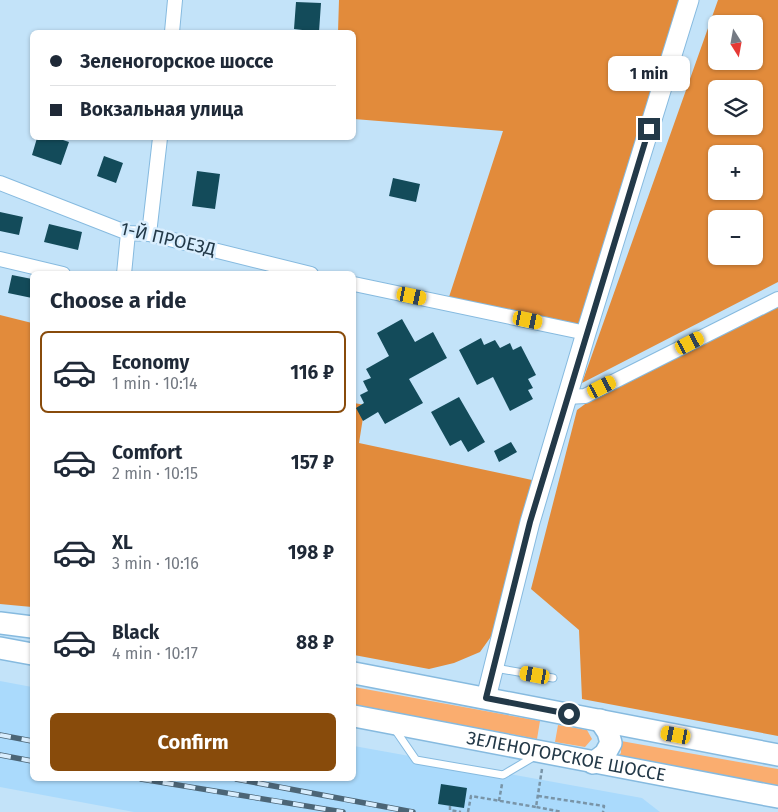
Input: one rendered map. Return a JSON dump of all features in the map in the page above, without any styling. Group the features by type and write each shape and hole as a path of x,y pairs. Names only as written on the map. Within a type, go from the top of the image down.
{"main road":[{"path":"0,623 30,627"},
{"path":"0,648 30,654"},
{"path":"356,673 778,755"},
{"name":"ЗЕЛЕНОГОРСКОЕ ШОССЕ","path":"356,716 778,797"},
{"path":"592,763 604,754 611,743 608,732 600,720"}],"street":[{"path":"172,30 175,0"},
{"path":"486,698 530,522 586,333 689,0"},
{"path":"149,234 160,140"},
{"name":"1-Й ПРОЕЗД","path":"0,183 128,232 149,234 299,271"},
{"path":"124,271 128,232"},
{"path":"0,259 50,271"},
{"path":"356,284 586,333"},
{"path":"567,397 585,396 778,299"}],"lane":[{"path":"495,668 553,678"},
{"path":"391,724 416,760 503,775 542,753"}],"path":[{"path":"536,807 542,753"},
{"path":"499,801 503,775"},
{"path":"468,812 471,796 562,812"},
{"path":"538,796 604,806 603,812"},
{"path":"450,806 450,810 461,812"}],"shaded area":[{"path":"339,0 686,0 579,324 449,297 503,131 356,119 356,30 338,30"},
{"path":"718,0 778,0 778,282 582,383 708,28 708,70 763,70 763,15 713,15"},
{"path":"778,304 778,736 582,699 579,630 531,589 577,410 596,396"},
{"path":"0,315 30,322 30,607 0,604"},
{"path":"356,403 365,405 359,443 532,480 495,631 480,652 454,663 429,669 356,655"},
{"path":"0,681 30,687 30,781 356,781 356,746 642,798 660,812 134,812 0,787"},
{"path":"356,687 540,721 537,739 356,705"},
{"path":"558,725 587,730 592,739 585,747 555,742"},
{"path":"621,741 778,769 778,787 617,757 621,753"}],"building":[{"path":"296,2 321,3 319,30 294,29"},
{"path":"36,140 63,140 69,142 61,165 32,155"},
{"path":"104,156 123,163 116,183 97,176"},
{"path":"197,171 220,174 215,209 192,206"},
{"path":"393,178 420,184 416,202 389,196"},
{"path":"0,212 23,217 19,235 0,231"},
{"path":"49,224 82,232 78,250 44,242"},
{"path":"12,275 30,279 30,298 8,293"},
{"path":"402,319 415,342 433,332 447,358 409,379 423,403 385,424 378,412 363,421 356,408 364,403 360,395 368,391 363,381 371,378 366,369 389,356 377,333"},
{"path":"481,338 484,345 495,340 500,348 510,343 513,350 521,346 536,375 528,379 533,388 528,390 533,399 510,411 493,377 477,385 459,350"},
{"path":"459,397 485,442 468,452 461,440 450,446 431,412"},
{"path":"511,442 517,452 499,462 494,451"},
{"path":"441,784 467,788 464,808 438,804"}],"railway":[{"path":"0,735 30,741"},
{"path":"0,755 30,761"},
{"path":"153,781 343,812"},
{"path":"247,781 413,812"}],"route":[{"path":"569,714 486,698 530,522 649,129"}]}
